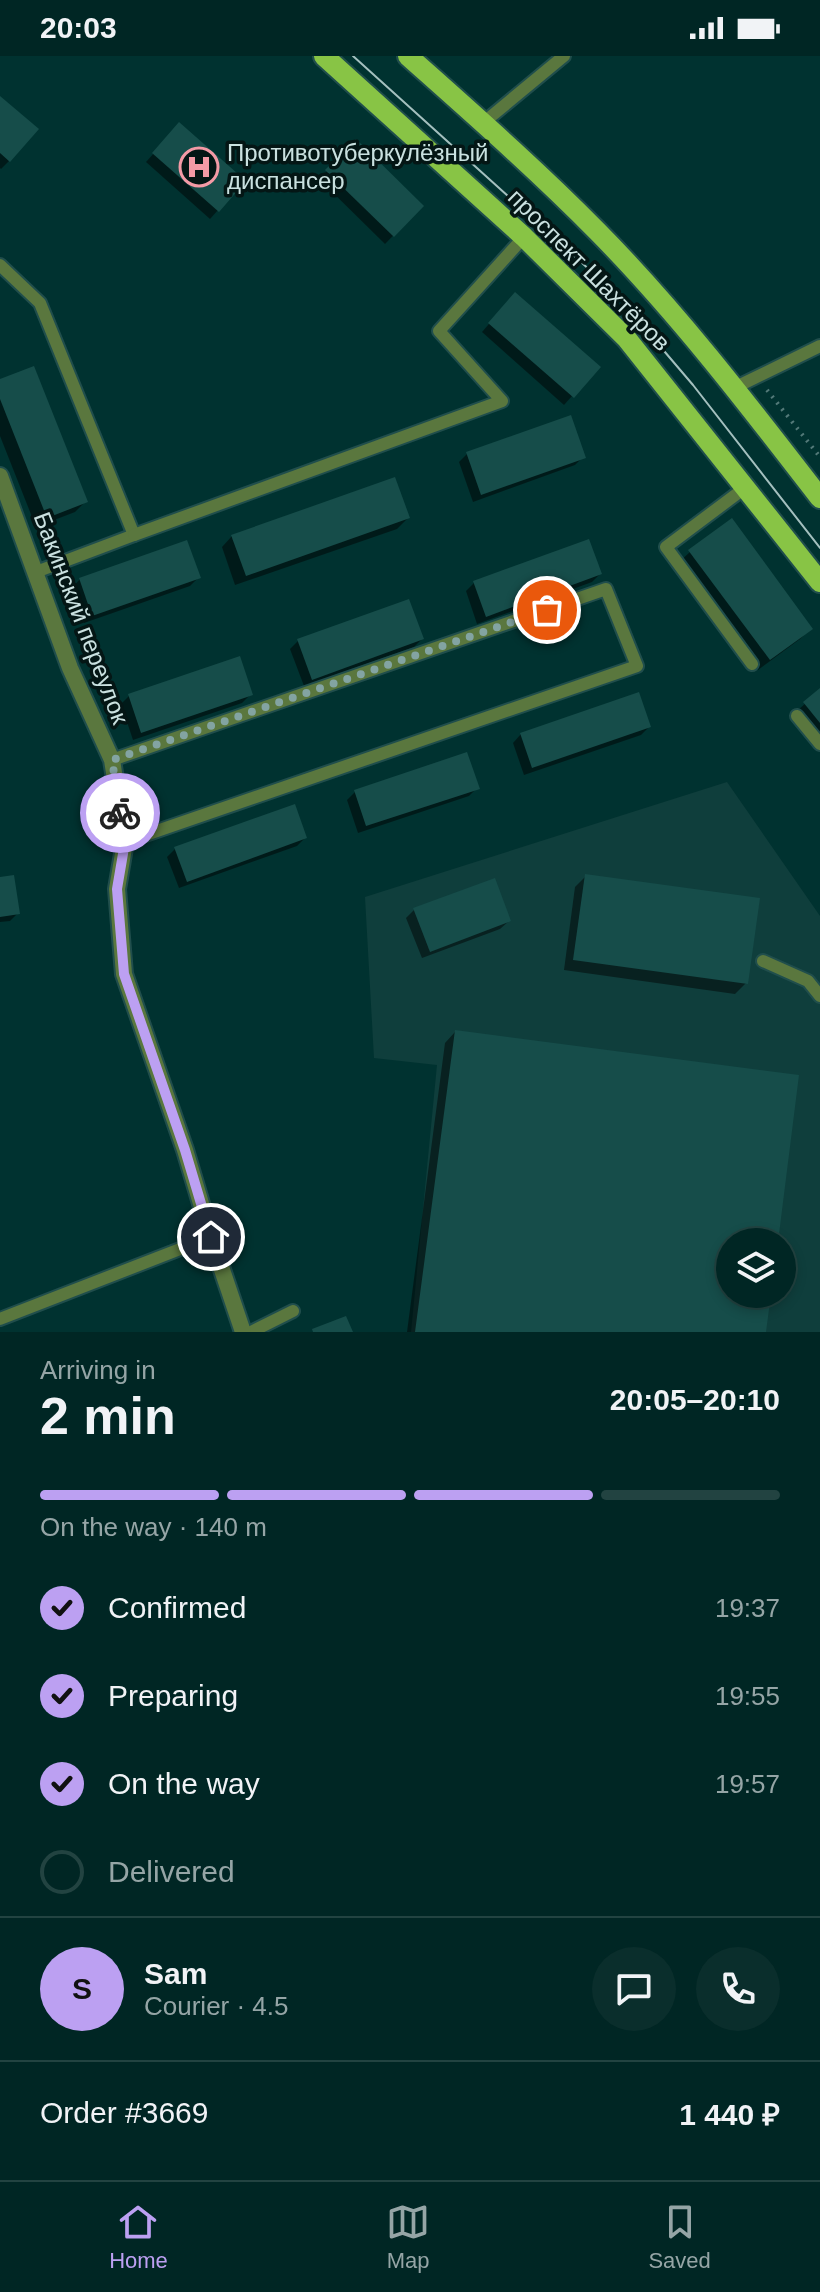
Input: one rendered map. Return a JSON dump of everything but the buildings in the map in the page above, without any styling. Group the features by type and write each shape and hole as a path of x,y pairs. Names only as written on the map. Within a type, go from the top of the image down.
{"main road":[{"name":"проспект Шахтёров","path":"324,56 524,237 627,339 820,582"},
{"name":"проспект Шахтёров","path":"408,56 596,230 664,303 820,498"}],"street":[{"name":"Бакинский переулок","path":"0,476 70,668 112,760 125,842 117,889 124,974 243,1332"}],"lane":[{"path":"483,123 564,56"},
{"path":"36,572 502,401 439,331 524,237"},
{"path":"0,265 40,303 134,535"},
{"path":"734,388 820,346"},
{"path":"746,487 666,547 752,664"},
{"path":"112,760 606,589 637,666 125,842"},
{"path":"797,716 820,744"},
{"path":"763,961 808,981 820,996"},
{"path":"0,1319 211,1237"},
{"path":"251,1332 293,1311"}],"shaded area":[{"path":"727,782 820,916 820,1332 411,1332 437,1065 374,1058 365,897"}],"tram line":[{"path":"353,56 613,291 693,385 820,548"}],"way so far":[{"path":"120,813 112,760 547,610"}],"place":[{"name":"Противотуберкулёзный диспансер","path":"199,167"}],"route":[{"path":"120,813 125,842 117,889 124,974 185,1150 211,1237"}]}
